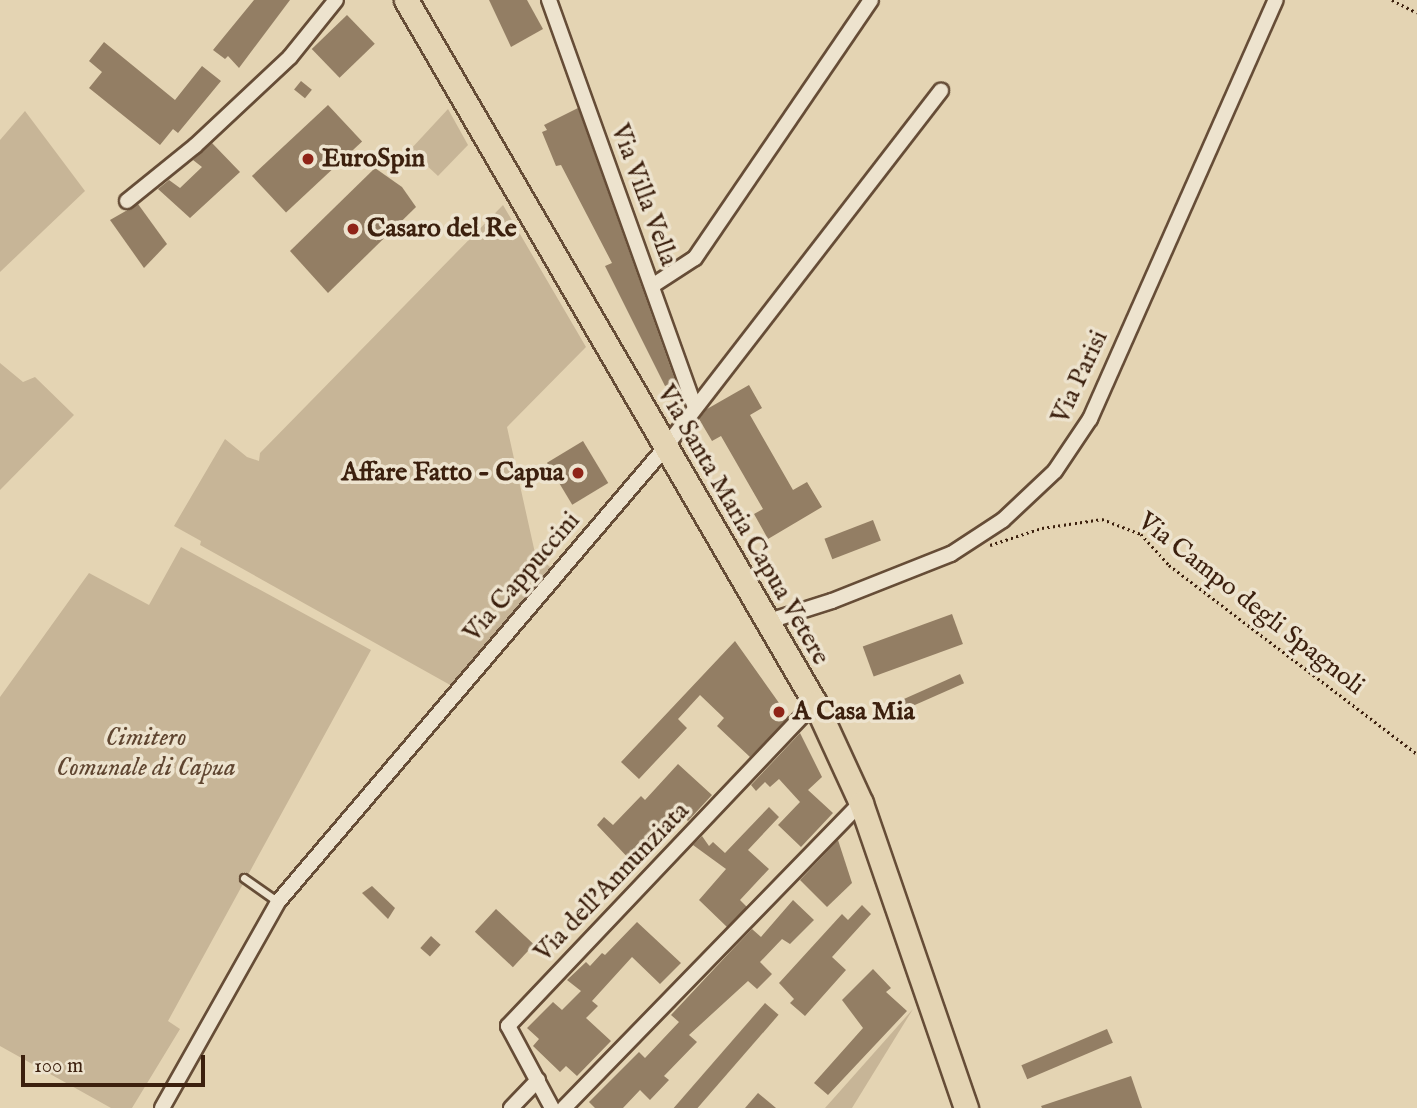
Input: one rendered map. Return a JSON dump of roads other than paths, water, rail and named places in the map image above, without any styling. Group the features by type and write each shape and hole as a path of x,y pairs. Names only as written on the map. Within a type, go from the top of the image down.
{"main road":[{"name":"Via Santa Maria Capua Vetere","path":"406,0 664,449 769,621 815,703 861,803 966,1108"}],"street":[{"path":"127,201 195,146 290,57 336,0"},
{"name":"Via Villa Vella","path":"549,0 695,407"},
{"path":"652,286 695,258 871,0"},
{"name":"Via Parisi","path":"769,621 832,601 970,542 1003,520 1055,471 1090,419 1276,0"},
{"name":"Via Cappuccini","path":"162,1108 259,929 278,902 664,449 941,90"},
{"name":"Via dell'Annunziata","path":"552,1108 508,1026 815,703"},
{"path":"564,1108 861,803"},
{"path":"511,1108 538,1080"}],"lane":[{"path":"244,878 278,902"}],"place":[{"name":"EuroSpin","path":"308,159"},
{"name":"Casaro del Re","path":"353,229"},
{"name":"Affare Fatto - Capua","path":"578,473"},
{"name":"A Casa Mia","path":"779,712"}],"park label":[{"name":"Cimitero Comunale di Capua","path":"146,753"}]}
